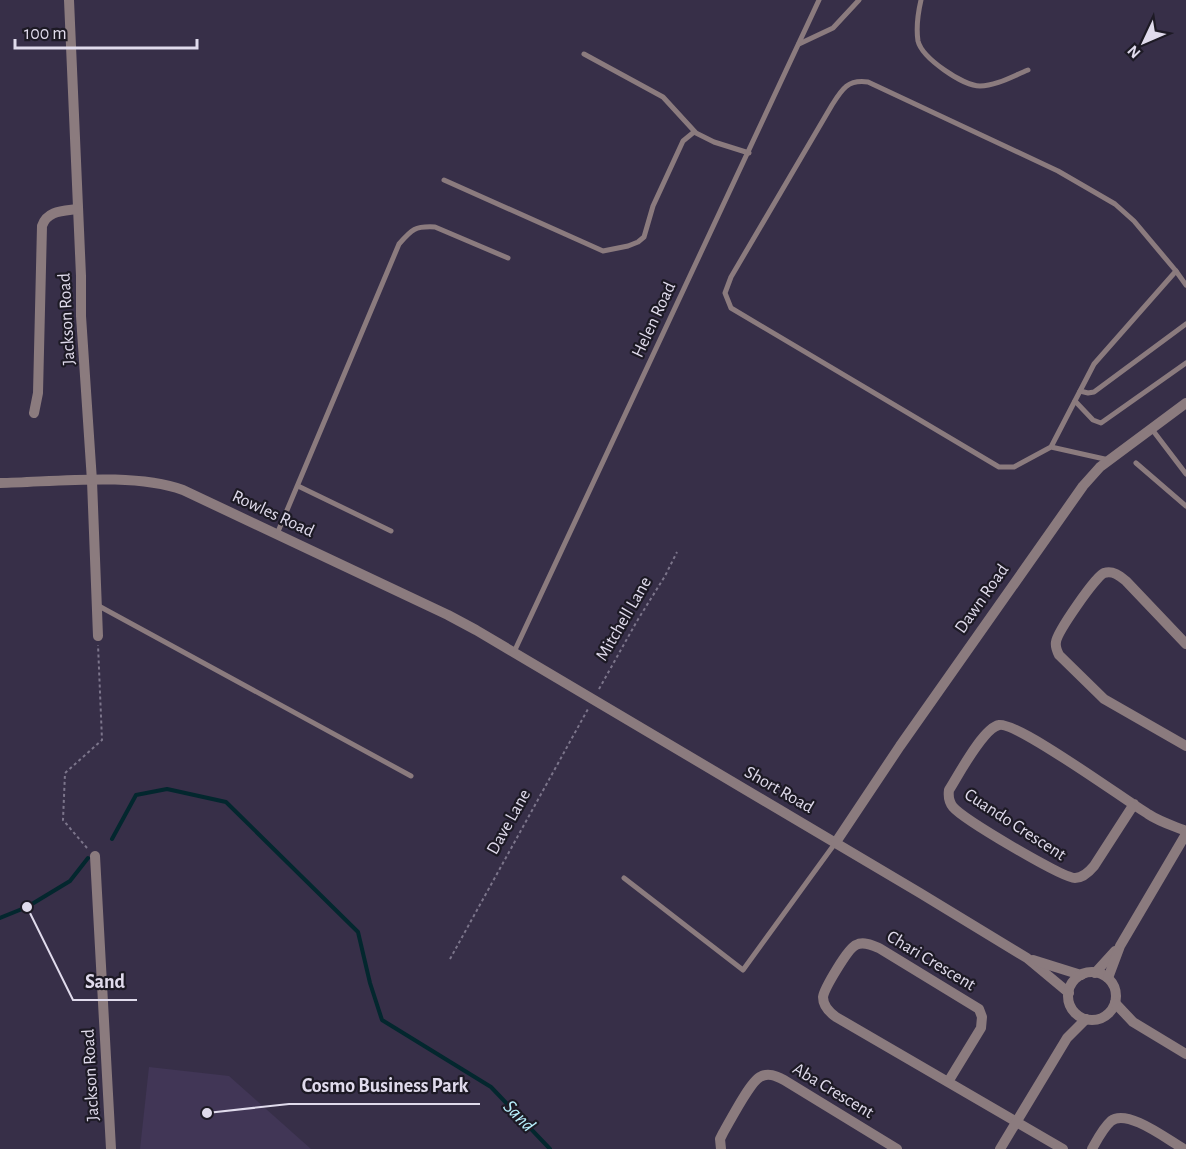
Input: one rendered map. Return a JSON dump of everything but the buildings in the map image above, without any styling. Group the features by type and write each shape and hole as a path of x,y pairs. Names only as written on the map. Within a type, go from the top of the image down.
{"street":[{"name":"Jackson Road","path":"69,0 81,316 92,481 98,636"},
{"path":"34,413 38,393 42,226 51,214 78,209"},
{"name":"Dawn Road","path":"836,842 900,746 1076,494 1109,460 1186,403"},
{"name":"Rowles Road","path":"0,483 136,480 161,483 183,490 448,615 514,652"},
{"path":"1186,644 1126,581 1117,574 1109,573 1101,575 1093,583 1059,634 1055,646 1059,655 1104,699 1186,746"},
{"name":"Short Road","path":"514,652 1027,958 1069,993"},
{"name":"Cuando Crescent","path":"1134,804 1094,866 1087,873 1074,878 1045,865 955,810 948,795 986,734 996,725 1002,724 1074,764 1134,804 1151,816 1186,833"},
{"path":"1108,978 1120,946 1186,833"},
{"name":"Jackson Road","path":"95,856 111,1149"},
{"name":"Chari Crescent","path":"948,1082 981,1028 982,1017 979,1009 879,948 865,943 856,944 848,952 825,991 825,1006 836,1017 1063,1149"},
{"path":"1095,973 1120,946"},
{"name":"Short Road","path":"1027,958 1081,975"},
{"path":"1107,1015 1115,1003 1115,990 1108,978 1095,973 1081,975 1072,985 1069,993 1069,1002 1073,1010 1086,1019 1093,1020 1107,1015 1133,1022"},
{"path":"1115,1003 1133,1022 1186,1054"},
{"path":"1067,1038 1073,1010"},
{"path":"1000,1149 1067,1038 1086,1019"},
{"name":"Aba Crescent","path":"721,1149 720,1139 742,1100 756,1080 767,1075 784,1080 897,1149"},
{"path":"1092,1149 1109,1123 1116,1118 1125,1117 1138,1122 1184,1149"}],"lane":[{"name":"Helen Road","path":"514,652 819,0"},
{"path":"799,44 833,28 859,0"},
{"path":"921,0 917,28 921,48 952,76 965,83 988,86 1028,70"},
{"path":"584,54 663,97 694,132 714,142 749,153"},
{"path":"1176,271 1094,364 1051,447 1014,467 999,467 731,309 725,292 731,277 840,94 849,84 857,80 868,82 1058,171 1115,204 1134,221 1176,271 1186,285"},
{"path":"444,180 603,251 638,243 644,237 653,206 683,141 694,132"},
{"path":"278,534 399,244 412,229 424,226 435,227 508,258"},
{"path":"1080,391 1094,392 1186,324"},
{"path":"1075,401 1092,420 1101,423 1186,363"},
{"path":"1151,429 1186,474"},
{"path":"1051,447 1109,460"},
{"path":"1136,463 1186,506"},
{"path":"298,486 391,531"},
{"path":"97,605 411,776"},
{"path":"624,878 743,970 836,842"}],"path":[{"name":"Mitchell Lane","path":"594,700 677,552"},
{"path":"95,856 63,820 65,773 102,740 98,636"},
{"name":"Dave Lane","path":"450,959 594,700"}],"shaded area":[{"path":"149,1067 229,1076 311,1149 140,1149"}],"waterway":[{"name":"Sand","path":"112,839 136,795 167,789 226,802 358,932 370,983 382,1020 491,1087 550,1149"},
{"name":"Sand","path":"0,918 27,907 70,881 88,858"}],"place":[{"name":"Sand","path":"27,907"},
{"name":"Cosmo Business Park","path":"207,1113"}]}
